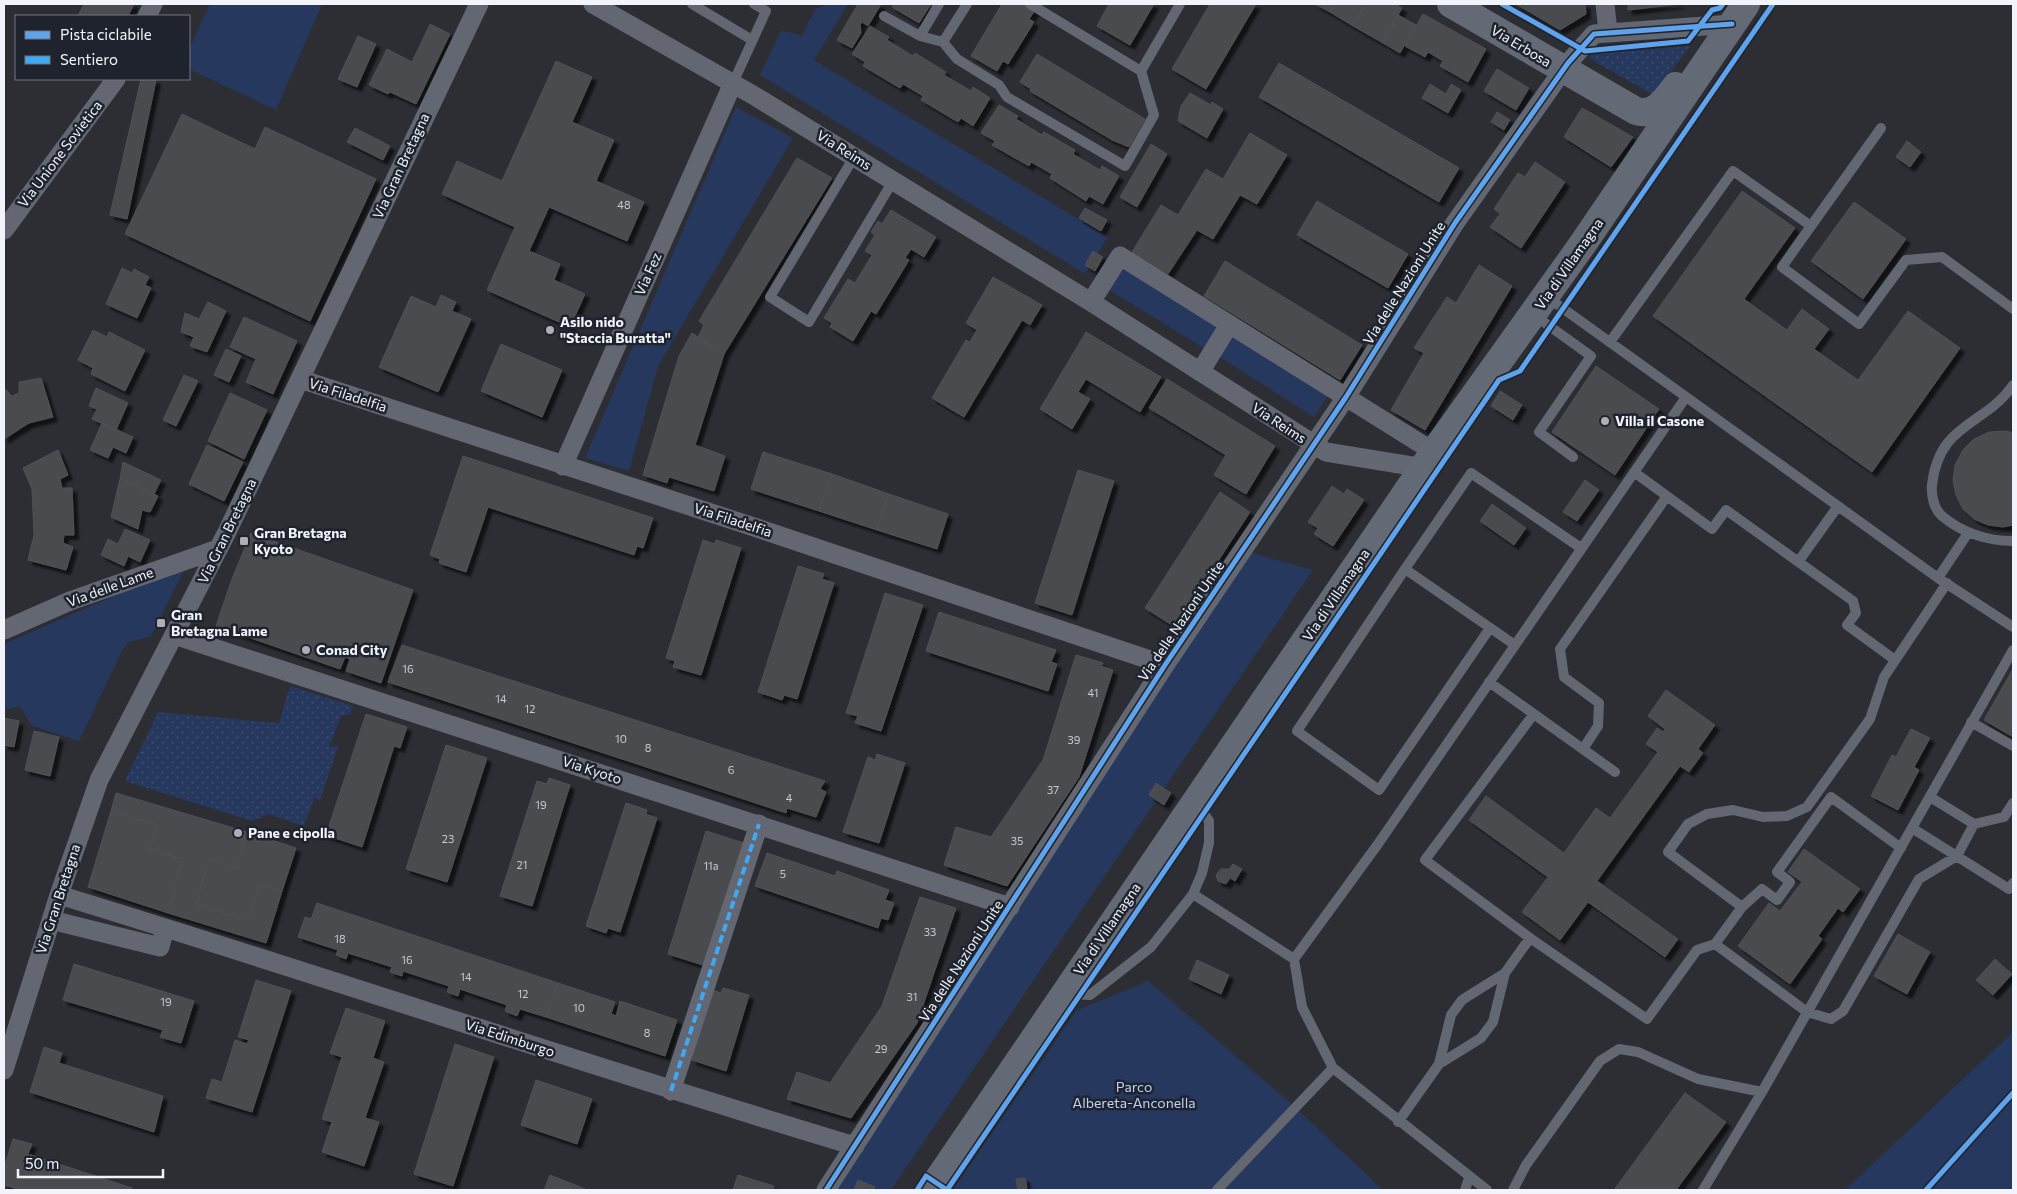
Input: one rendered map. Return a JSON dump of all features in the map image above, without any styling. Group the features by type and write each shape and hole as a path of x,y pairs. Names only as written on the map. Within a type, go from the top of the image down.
{"main road":[{"name":"Via Erbosa","path":"1451,4 1636,111 1651,112 1660,106 1736,19"},
{"name":"Via di Villamagna","path":"931,1190 1429,460 1540,306 1736,19"}],"street":[{"name":"Via Gran Bretagna","path":"4,1070 59,895 99,780 218,549 479,4"},
{"path":"1605,4 1608,33"},
{"name":"Via Reims","path":"599,5 733,83 1091,302 1326,452 1429,460"},
{"name":"Via delle Nazioni Unite","path":"826,1190 1165,665 1312,444 1346,397 1455,223 1563,70 1594,34 1736,19"},
{"name":"Via Unione Sovietica","path":"4,228 115,80"},
{"name":"Via Fez","path":"563,466 733,83"},
{"path":"1091,302 1120,256 1346,397 1429,460"},
{"path":"1200,372 1230,325"},
{"name":"Via Filadelfia","path":"300,380 754,527 1165,665"},
{"name":"Via delle Lame","path":"4,630 70,601 218,549"},
{"name":"Via Kyoto","path":"174,635 1010,907"},
{"path":"671,1091 759,824"},
{"name":"Via Edimburgo","path":"59,895 671,1091 855,1146"},
{"path":"51,920 160,947 165,928"}],"lane":[{"path":"692,4 752,40"},
{"path":"733,83 766,11 754,4"},
{"path":"920,36 939,4"},
{"path":"943,42 967,4"},
{"path":"884,16 920,36 943,42 957,60 999,85 1007,97 1125,166 1154,115 1141,71 1030,4"},
{"path":"1141,71 1180,4"},
{"path":"1881,128 1782,267 1859,324 1906,260 1942,257 2013,309"},
{"path":"854,157 770,297 809,322 893,181"},
{"path":"1610,342 1734,171 1811,226"},
{"path":"1540,306 1610,342 1942,581 2013,627"},
{"path":"1540,306 1591,356 1539,432 1573,457"},
{"path":"2013,385 1995,404 1969,422 1950,440 1934,465 1931,493 1937,512 1968,533 2013,541"},
{"path":"1486,1190 1398,1122 1333,1068 1302,1007 1294,959 1378,844 1686,397"},
{"path":"1634,472 1712,529 1726,510 1853,601 1856,613 1847,625 1894,660"},
{"path":"1490,628 1379,790 1297,731 1471,474 1582,548"},
{"path":"1583,749 1598,726 1599,703 1564,677 1560,649 1667,496"},
{"path":"1798,562 1838,506"},
{"path":"1742,907 1668,852 1688,824 1707,814 1733,810 1763,817 1787,816 1807,807 1870,719 1884,677 1942,581 1968,533"},
{"path":"1405,569 1515,645"},
{"path":"1703,1190 1762,1092 2013,650"},
{"path":"1489,682 1615,772"},
{"path":"1533,715 1425,860 1530,938 1647,1019 1698,950 1716,944 1742,907 1762,889 1777,900 1790,882 1777,872 1831,797 1901,848"},
{"path":"1972,722 2013,746"},
{"path":"1930,797 1974,824 2009,820 2013,802"},
{"path":"1063,994 1090,995 1151,947 1192,894 1202,873 1209,843 1209,821 1196,801"},
{"path":"1716,944 1807,1012 1831,1019 1843,1011 1919,879 1957,856 1974,824"},
{"path":"1912,828 2009,889 2013,882"},
{"path":"1192,894 1294,959"},
{"path":"1439,1064 1481,1038 1493,1022 1505,973 1530,938"},
{"path":"1398,1122 1439,1064 1451,1015 1462,1000 1505,973"},
{"path":"1512,1190 1526,1165 1600,1061 1619,1050 1638,1052 1698,1080 1762,1092"},
{"path":"1217,1190 1333,1068"},
{"path":"1465,1190 1469,1178"}],"green space":[{"path":"210,4 322,4 276,110 190,69 190,47"},
{"path":"829,4 848,4 814,60 1108,237 1085,274 760,75 781,31 802,35 815,9"},
{"path":"1690,46 1654,95 1592,60 1590,57 1592,54"},
{"path":"736,107 793,138 658,366 629,471 585,458"},
{"path":"1122,267 1219,327 1205,349 1108,289"},
{"path":"1233,333 1330,393 1314,417 1218,356"},
{"path":"1249,552 1313,570 891,1190 837,1190"},
{"path":"187,564 151,636 129,642 123,649 79,741 32,726 20,706 4,710 4,644"},
{"path":"290,686 353,706 350,714 341,716 329,748 338,746 320,801 315,796 304,826 268,814 252,821 125,781 158,712 279,723"},
{"name":"Parco Albereta-Anconella","path":"1148,981 1295,1107 1383,1190 953,1190 1077,1010"},
{"path":"2013,1032 2013,1190 1845,1190"}],"building":[{"path":"84,4 134,4 128,15 78,15"},
{"path":"858,4 881,4 868,26 862,22 860,25 861,33 852,48 837,40"},
{"path":"893,4 931,4 919,23 892,7"},
{"path":"1002,4 1026,4 1036,9 1029,19 1034,22 1008,64 1003,61 997,71 971,56"},
{"path":"1109,4 1154,4 1130,45 1097,26"},
{"path":"1210,4 1256,4 1206,89 1172,69"},
{"path":"1315,4 1334,4 1330,12"},
{"path":"1334,4 1366,4 1353,26 1330,12"},
{"path":"1366,4 1394,4 1402,8 1383,43 1353,26"},
{"path":"1516,4 1585,4 1586,14 1560,30"},
{"path":"1628,4 1680,4 1628,10"},
{"path":"1423,14 1486,49 1468,82 1440,66 1443,61 1428,52 1425,57 1405,46"},
{"path":"1398,15 1416,25 1400,53 1383,43"},
{"path":"430,24 450,34 416,104 369,85 387,49 412,62"},
{"path":"870,26 889,37 887,40 913,56 915,53 946,72 944,75 971,91 973,87 990,98 973,126 961,118 958,122 921,100 923,96 903,84 900,88 863,66 865,62 852,54"},
{"path":"358,36 376,44 357,87 338,79"},
{"path":"1037,54 1145,119 1129,147 1112,140 1030,91 1031,89 1020,82"},
{"path":"556,61 592,77 572,122 614,140 596,181 644,202 627,241 549,207 529,251 560,264 554,280 585,294 570,327 487,290 515,227 442,194 457,161 502,181"},
{"path":"1279,63 1459,168 1439,202 1259,97"},
{"path":"1497,69 1529,88 1516,110 1484,91"},
{"path":"141,80 156,80 127,219 110,215"},
{"path":"1430,84 1446,94 1451,84 1461,90 1448,113 1422,98"},
{"path":"1190,93 1211,105 1212,102 1223,109 1207,138 1178,121 1181,106"},
{"path":"999,105 1018,116 1016,119 1042,135 1044,132 1075,150 1073,154 1100,170 1102,166 1119,176 1103,204 1089,196 1086,201 1050,178 1052,174 1031,162 1029,166 992,145 995,141 981,133"},
{"path":"1582,108 1633,137 1611,167 1564,137"},
{"path":"1497,112 1510,120 1504,130 1491,122"},
{"path":"182,114 255,149 265,127 376,179 310,321 125,234"},
{"path":"355,128 390,146 383,160 347,142"},
{"path":"1250,133 1287,155 1257,204 1240,195 1213,239 1197,230 1168,274 1132,252 1161,205 1178,215 1206,169 1223,179"},
{"path":"1907,141 1921,152 1910,167 1896,157"},
{"path":"1151,144 1167,154 1137,207 1120,197"},
{"path":"797,158 832,178 724,354 698,337 704,325 699,321"},
{"path":"1535,162 1565,182 1521,248 1490,227 1500,214 1494,209 1518,173 1525,177"},
{"path":"1742,191 1795,228 1744,299 1787,330 1802,309 1829,329 1814,349 1858,380 1908,311 1960,348 1872,472 1653,316"},
{"path":"1317,201 1408,254 1388,288 1297,235"},
{"path":"1854,202 1906,239 1863,299 1811,261"},
{"path":"1085,208 1107,220 1101,231 1079,218"},
{"path":"891,210 936,237 924,257 911,249 905,258 909,260 876,314 871,311 853,341 830,327 832,323 824,318 848,279 855,283 872,255 865,251 875,235 871,232 878,221 882,224"},
{"path":"1093,251 1103,257 1095,271 1085,265"},
{"path":"1225,261 1362,345 1340,380 1204,296"},
{"path":"1479,265 1512,286 1425,430 1391,410 1424,353 1414,348 1447,297 1456,303"},
{"path":"122,268 132,273 134,269 149,277 145,285 151,288 137,318 106,304"},
{"path":"993,277 1042,305 1030,325 1022,320 964,417 932,398 966,340 970,342 977,330 966,323"},
{"path":"441,295 456,302 452,311 471,319 438,392 379,367 411,296 436,307"},
{"path":"208,302 226,311 207,352 190,346 194,337 181,332 185,313 199,319"},
{"path":"244,317 297,341 273,394 246,382 256,359 230,347"},
{"path":"93,330 107,337 109,332 145,350 125,391 91,374 93,368 78,360"},
{"path":"1086,332 1161,377 1140,412 1086,379 1078,392 1090,399 1072,429 1040,409"},
{"path":"692,333 724,354 695,445 725,456 714,491 669,477 667,483 643,475 679,356"},
{"path":"501,344 562,370 542,417 481,391"},
{"path":"226,349 241,356 229,382 214,375"},
{"name":"Villa il Casone","path":"1596,366 1659,409 1615,475 1552,432"},
{"path":"184,375 198,381 176,426 163,420"},
{"path":"41,378 53,417 29,423 4,439 4,388 12,396 19,393 19,382"},
{"path":"1167,379 1275,446 1246,494 1214,475 1226,455 1149,408"},
{"path":"96,388 128,403 116,430 92,419 97,409 89,406"},
{"path":"1500,391 1522,405 1513,420 1491,406"},
{"path":"230,393 267,410 244,459 208,441"},
{"path":"102,423 133,437 126,453 113,447 108,458 90,450"},
{"path":"2006,431 2013,433 2013,525 2003,527 1988,525 1974,519 1963,509 1956,495 1953,480 1955,465 1963,450 1974,439 1989,432"},
{"path":"207,445 243,462 224,501 189,484"},
{"path":"58,450 68,475 60,479 62,488 72,488 74,535 64,535 63,543 73,547 66,570 28,560 34,535 32,489 23,468"},
{"path":"763,452 832,474 819,511 751,489"},
{"path":"463,456 653,518 643,548 637,546 634,555 488,507 466,572 439,563 440,559 430,555"},
{"path":"123,462 161,480 154,494 120,479"},
{"path":"1078,470 1114,481 1072,615 1035,603"},
{"path":"832,474 889,494 877,530 819,511"},
{"path":"120,479 158,496 150,512 142,510 138,529 111,517"},
{"path":"1585,480 1599,490 1577,521 1563,512"},
{"path":"1332,486 1344,494 1347,489 1364,500 1333,546 1314,534 1318,528 1308,522"},
{"path":"1220,492 1250,512 1175,627 1145,608"},
{"path":"889,494 948,514 937,549 877,530"},
{"path":"1492,504 1526,528 1514,545 1480,521"},
{"path":"125,529 150,540 140,562 128,556 124,566 101,555 108,539 118,544"},
{"path":"251,533 413,590 381,683 346,671 350,659 345,657 340,669 216,626 232,579"},
{"path":"703,540 715,544 716,540 741,548 701,675 673,667 675,661 666,658"},
{"path":"798,566 824,574 822,579 834,583 797,699 784,695 782,700 758,692"},
{"path":"885,593 923,605 881,731 855,723 858,716 846,713"},
{"path":"939,612 1056,650 1051,662 1057,664 1048,691 926,651"},
{"path":"402,645 825,781 820,789 826,792 816,817 787,808 786,813 388,682"},
{"path":"1076,655 1103,663 1101,666 1113,670 1079,777 1007,886 944,865 956,827 991,837 1043,760"},
{"path":"2013,669 2013,737 1984,720"},
{"path":"1666,690 1715,725 1698,749 1703,753 1689,772 1680,766 1597,881 1678,939 1665,957 1588,902 1560,940 1522,912 1548,877 1469,820 1486,796 1564,853 1596,808 1610,818 1658,752 1646,744 1657,728 1663,732 1665,729 1648,716"},
{"path":"366,714 407,727 400,748 394,746 362,847 326,835"},
{"path":"4,718 19,721 14,747 4,745"},
{"path":"1911,729 1930,738 1914,767 1919,770 1898,810 1871,796 1892,755 1896,757"},
{"path":"34,731 59,737 50,776 25,770"},
{"path":"446,745 487,758 447,882 406,869"},
{"path":"877,754 905,763 879,843 843,832 868,757 875,760"},
{"path":"549,778 570,785 532,906 500,896 537,781 547,784"},
{"path":"1156,783 1171,793 1164,805 1149,795"},
{"path":"116,793 247,832 236,868 209,860 196,904 248,920 259,884 282,891 266,943 168,913 175,893 172,892 182,859 150,849 157,825 111,811"},
{"path":"626,803 647,810 646,814 657,818 620,932 608,928 606,933 586,926"},
{"path":"111,811 157,825 150,849 182,859 172,892 175,893 168,913 88,887"},
{"path":"706,831 744,843 706,966 668,954"},
{"path":"247,832 296,848 282,891 259,884 248,920 196,904 209,860 236,868"},
{"path":"1804,849 1860,889 1843,912 1838,908 1818,936 1822,939 1790,984 1738,946 1769,903 1780,911 1802,882 1788,872"},
{"path":"767,853 835,876 837,871 889,890 885,900 894,903 888,920 881,918 878,928 755,886"},
{"path":"1233,864 1242,869 1235,881 1230,878 1226,884 1218,881 1216,875 1221,869 1229,869"},
{"path":"920,897 956,908 917,1023 851,1118 787,1099 797,1072 830,1083 882,1006"},
{"path":"317,903 558,983 546,1017 520,1009 517,1016 505,1011 507,1005 460,989 458,996 447,992 449,986 403,971 402,976 390,972 392,967 348,953 346,959 336,955 338,950 298,937 305,917 311,919"},
{"path":"1898,934 1930,952 1907,994 1874,976"},
{"path":"1995,959 2012,974 1993,995 1976,980"},
{"path":"1197,960 1229,975 1221,994 1189,979"},
{"path":"74,964 194,1001 181,1043 160,1037 163,1030 63,1000"},
{"path":"256,980 291,991 252,1112 206,1098 212,1079 222,1082 235,1040 247,1044 249,1040 238,1037"},
{"path":"558,983 615,1002 611,1014 616,1016 620,1001 677,1020 665,1056 546,1017"},
{"path":"723,988 749,995 726,1071 692,1060 713,990 721,993"},
{"path":"346,1008 385,1021 373,1058 384,1062 365,1118 379,1122 364,1166 322,1152 332,1122 322,1119 342,1057 330,1053"},
{"path":"455,1044 494,1057 453,1186 414,1174"},
{"path":"44,1047 62,1053 59,1063 163,1096 154,1132 30,1092"},
{"path":"536,1080 592,1099 577,1144 521,1125"},
{"path":"1685,1093 1726,1122 1676,1190 1614,1190"},
{"path":"13,1139 32,1144 28,1154 132,1188 131,1190 20,1190 4,1185 4,1168"},
{"path":"550,1175 585,1189 544,1190"},
{"path":"738,1175 774,1186 773,1190 733,1190"},
{"path":"1025,1178 1027,1188 1018,1190 1016,1179"},
{"path":"858,1180 875,1187 874,1190 854,1190"}],"marked path":[{"path":"671,1091 759,824"}],"cycle path":[{"path":"1502,4 1585,51 1688,41 1712,10 1720,8 1723,4"},
{"path":"917,1190 926,1176 947,1190 1499,380 1520,371 1773,4"},
{"path":"826,1190 1165,665 1346,397 1455,223 1568,63 1594,34 1732,24"},
{"path":"1926,1190 2013,1093"}],"place":[{"name":"Asilo nido \"Staccia Buratta\"","path":"550,330"},
{"name":"Villa il Casone","path":"1605,421"},
{"name":"Gran Bretagna Kyoto","path":"244,541"},
{"name":"Gran Bretagna Lame","path":"161,623"},
{"name":"Conad City","path":"306,650"},
{"name":"Pane e cipolla","path":"238,833"}]}
